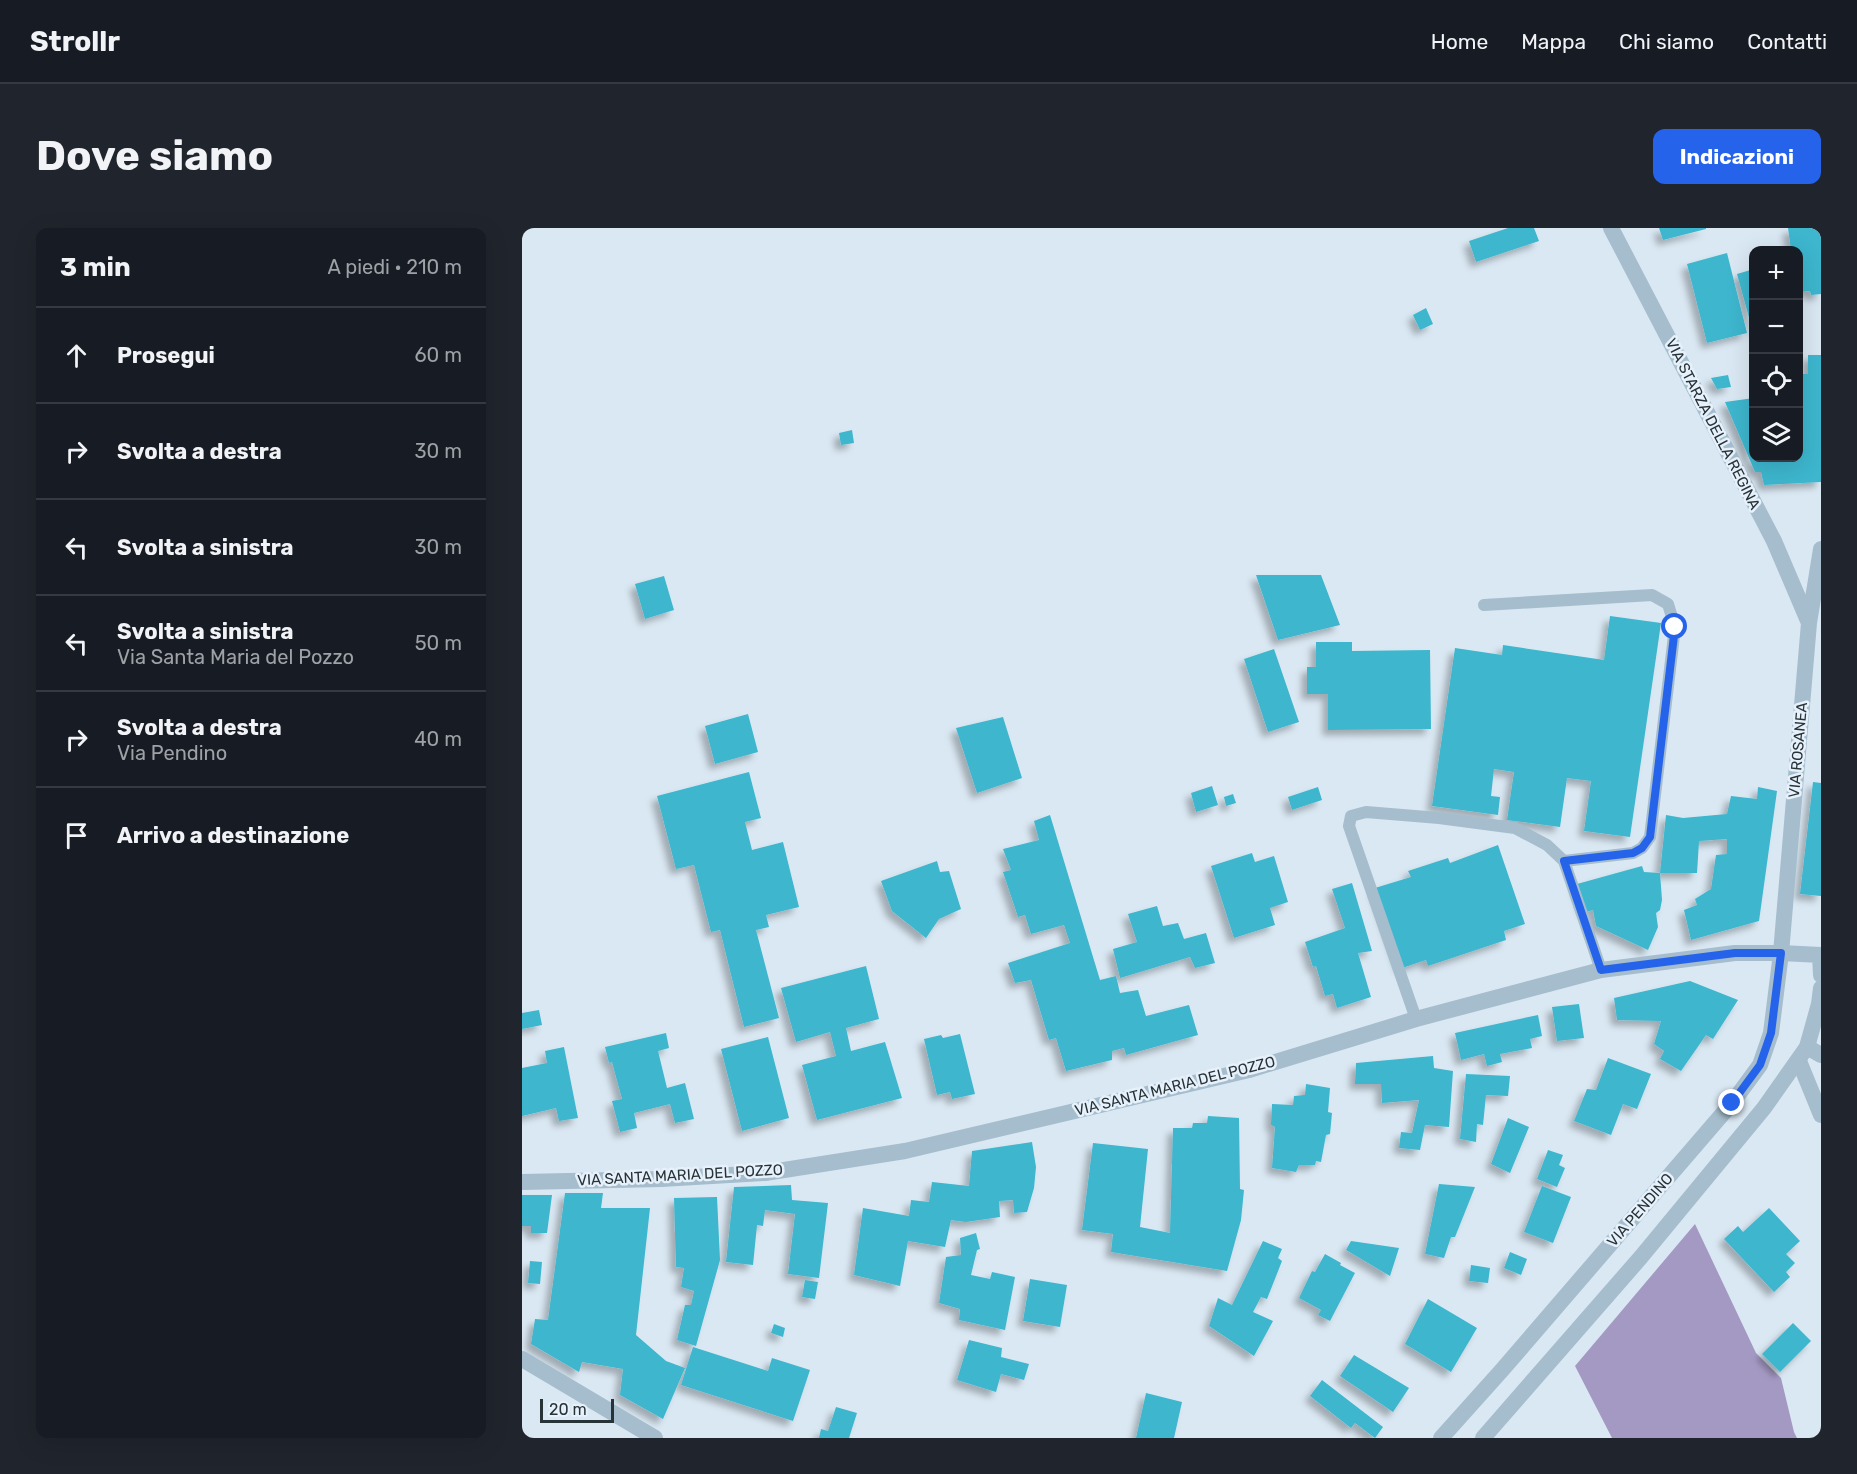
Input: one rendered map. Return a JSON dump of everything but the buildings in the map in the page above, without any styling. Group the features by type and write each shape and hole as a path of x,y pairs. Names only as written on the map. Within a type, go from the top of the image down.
{"street":[{"name":"VIA STARZA DELLA REGINA","path":"1611,228 1774,541 1809,623"},
{"name":"VIA ROSANEA","path":"1781,953 1809,623 1821,549"},
{"name":"VIA SANTA MARIA DEL POZZO","path":"522,1182 661,1179 765,1173 905,1151 1249,1070 1416,1019 1601,970 1735,953 1821,955"},
{"name":"VIA PENDINO","path":"1441,1438 1725,1112 1760,1065 1771,1033 1781,953"},
{"path":"1821,955 1821,975"},
{"name":"VIA PENDINO","path":"1483,1438 1641,1257 1809,1055 1821,988"},
{"path":"1809,1055 1821,1114"},
{"path":"522,1359 655,1438"}],"lane":[{"path":"1484,605 1652,595 1668,604 1675,627 1650,837 1642,848 1633,853 1564,861"},
{"path":"1416,1019 1349,826 1351,816 1366,812 1439,818 1515,828 1547,845 1564,861 1601,970"}],"shaded area":[{"path":"1695,1224 1756,1353 1781,1378 1797,1438 1612,1438 1575,1366"}],"route":[{"path":"1675,627 1650,837 1642,848 1633,853 1564,861 1601,970 1735,953 1781,953 1771,1033 1760,1065 1732,1103"}]}
